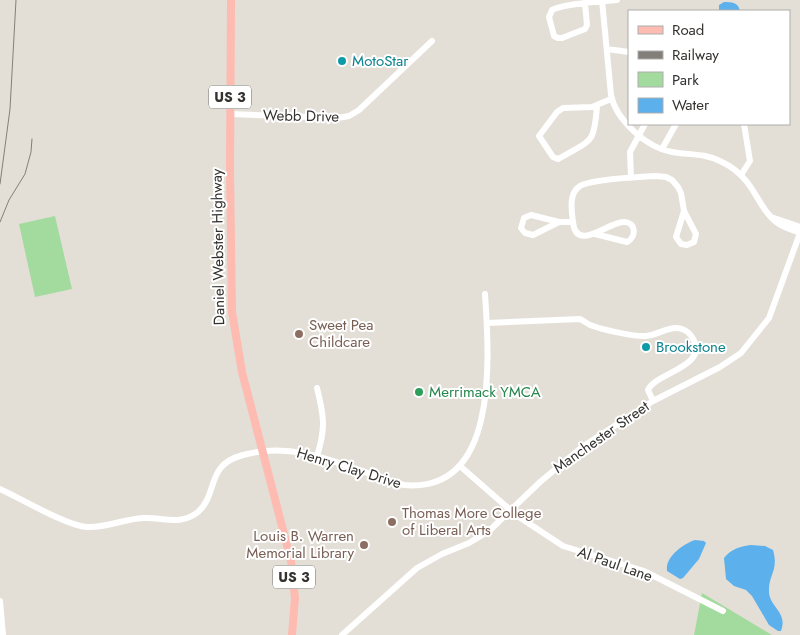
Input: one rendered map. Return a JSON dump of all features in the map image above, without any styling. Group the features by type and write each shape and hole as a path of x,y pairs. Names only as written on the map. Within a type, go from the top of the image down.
{"main road":[{"name":"Daniel Webster Highway","path":"230,0 230,263 232,312 240,365 293,571 295,610 292,635"}],"street":[{"path":"585,4 587,25 585,29 562,38 554,36 548,17 552,10 560,7 617,0"},
{"path":"602,1 611,100 622,119 628,125"},
{"name":"Webb Drive","path":"230,114 329,118 349,116 359,110 432,41"},
{"path":"607,49 628,52"},
{"path":"597,106 595,129 591,139 558,159 553,156 539,136 557,112 567,107 597,106 611,100"},
{"path":"628,125 639,135 662,149 673,152 700,154 729,166 749,184 761,206 781,225 800,233"},
{"path":"631,178 630,155 644,125"},
{"path":"662,149 675,125"},
{"path":"740,175 750,161 744,125"},
{"path":"595,234 622,222 629,223 634,232 632,238 626,242 595,234 582,235 576,233 573,222 572,197 580,186 591,182 659,176 672,180 680,190 684,211 696,234 694,242 687,245 679,243 676,235 684,211"},
{"path":"559,222 533,236 525,233 521,228 524,218 531,215 559,222 573,222"},
{"path":"774,218 800,227"},
{"name":"Manchester Street","path":"342,635 417,568 442,554 469,544 482,536 570,456 653,401 733,359 748,345 769,318 800,233"},
{"name":"Henry Clay Drive","path":"0,489 72,524 86,527 143,518 181,520 193,515 208,497 216,474 224,464 242,455 262,451 286,450 318,456 394,482 414,486 434,483 444,479 460,466 466,458 476,435 486,397 488,369 485,294"},
{"path":"487,324 580,319 592,326 640,336 647,336 676,328 685,331 692,337 695,344 693,358 686,365 652,384 648,390 653,401"},
{"path":"317,388 324,425 318,456"},
{"path":"460,466 511,511"},
{"name":"Al Paul Lane","path":"511,511 563,546 644,571 723,611"},
{"path":"0,601 3,635"}],"green space":[{"path":"55,216 72,289 35,297 19,224"},
{"path":"702,593 772,635 694,635"}],"water":[{"path":"724,2 732,2 736,4 740,10 719,10 719,5"},
{"path":"695,540 706,543 699,559 680,579 667,571 667,566 672,556 680,548"},
{"path":"751,545 765,546 773,550 775,563 769,592 772,602 781,615 783,625 781,631 769,625 752,596 746,590 734,586 726,579 724,558 736,548"}],"railway":[{"path":"0,184 10,109 16,0"},
{"path":"0,222 9,200 25,174 31,152 32,139"}],"place":[{"name":"MotoStar","path":"342,61"},
{"name":"Sweet Pea Childcare","path":"299,334"},
{"name":"Brookstone","path":"646,347"},
{"name":"Merrimack YMCA","path":"419,392"},
{"name":"Thomas More College of Liberal Arts","path":"392,522"},
{"name":"Louis B. Warren Memorial Library","path":"364,545"}]}
